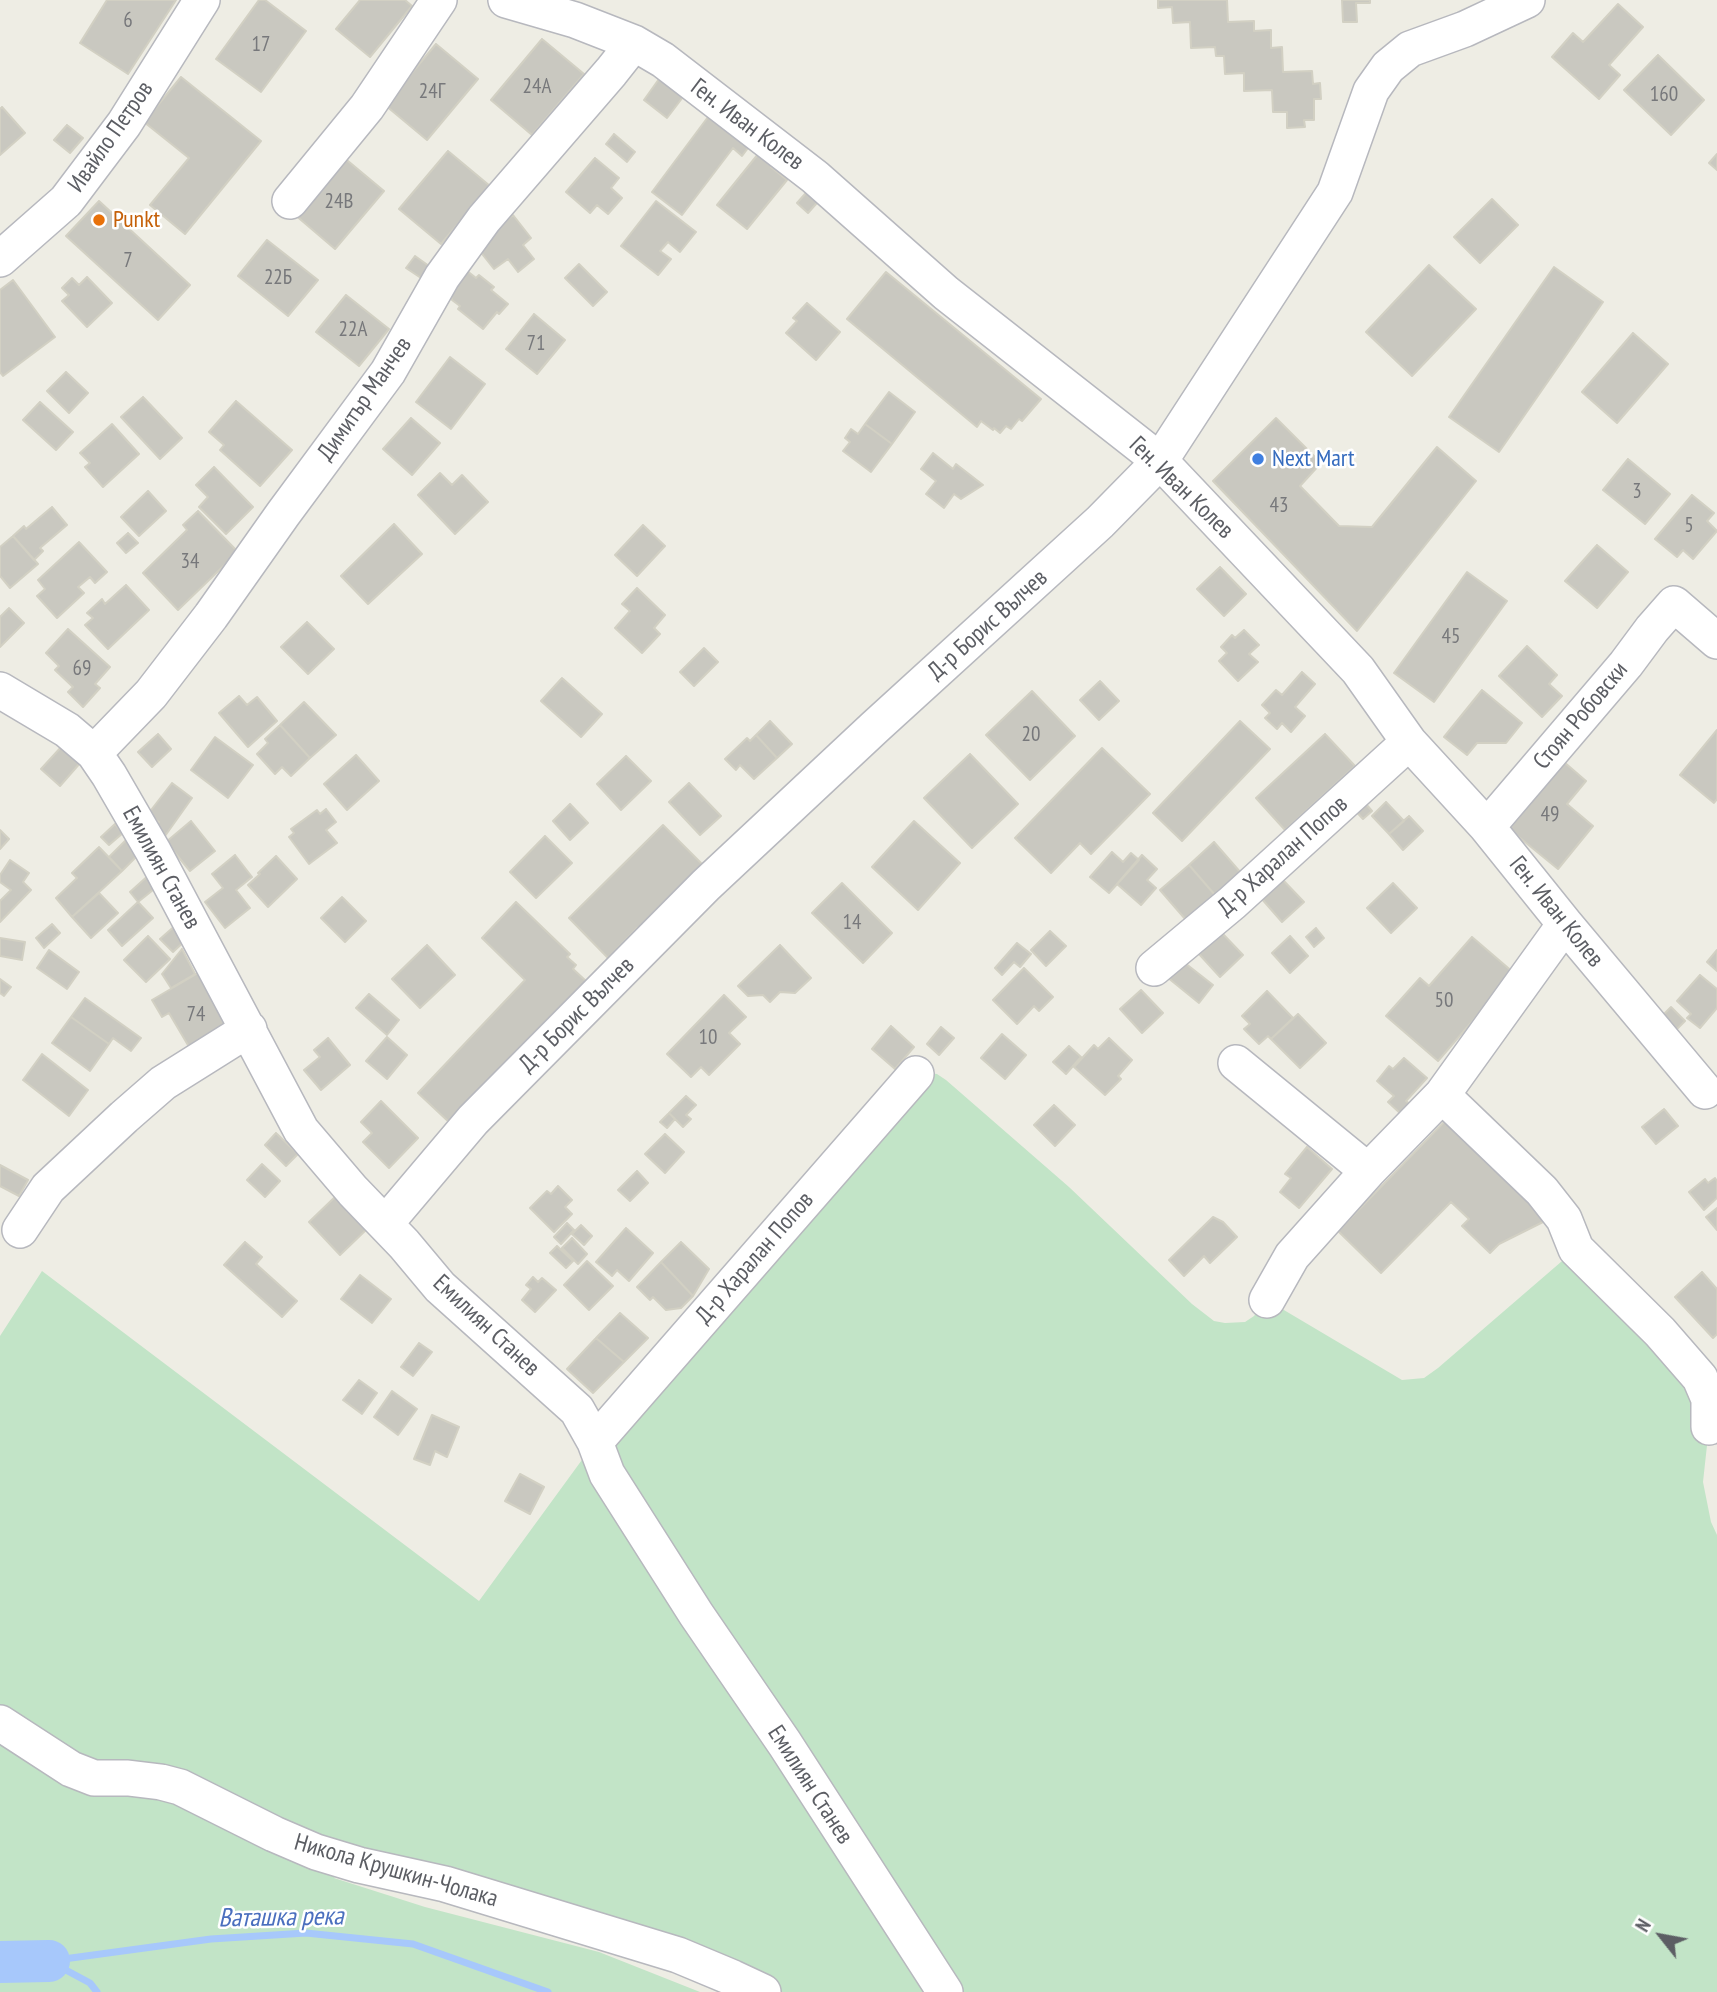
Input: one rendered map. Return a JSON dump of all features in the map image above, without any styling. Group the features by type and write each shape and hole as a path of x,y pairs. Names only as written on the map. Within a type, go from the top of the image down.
{"street":[{"name":"Ивайло Петров","path":"0,259 66,201 124,124 202,0"},
{"path":"290,201 367,107 439,0"},
{"name":"Ген. Иван Колев","path":"506,0 587,10 663,60 815,177 946,293 1160,461 1358,670 1409,742 1487,827 1705,1091"},
{"name":"Д-р Борис Вълчев","path":"385,1224 473,1120 706,885 1100,522 1160,461 1335,192 1371,91 1388,67 1410,50 1465,29 1528,0"},
{"name":"Димитър Манчев","path":"94,753 151,694 211,616 388,372 442,277 484,219 634,43"},
{"name":"Стоян Робовски","path":"1487,827 1674,604 1717,641"},
{"name":"Емилиян Станев","path":"0,691 67,730 94,753 153,851 301,1130 440,1287 577,1409 607,1474 945,1992"},
{"name":"Д-р Харалан Попов","path":"1154,968 1232,902 1409,742"},
{"path":"1268,1300 1292,1256 1368,1171 1442,1095 1565,924"},
{"path":"20,1230 48,1188 124,1117 163,1083 249,1030"},
{"path":"1236,1063 1368,1171"},
{"name":"Д-р Харалан Попов","path":"594,1442 916,1074"},
{"path":"1442,1095 1542,1191 1564,1219 1576,1249 1660,1332 1700,1378 1709,1399 1709,1427"},
{"name":"Никола Крушкин-Чолака","path":"0,1723 71,1769 94,1777 128,1778 180,1787 316,1852 359,1865 445,1884 678,1955 763,1992"}],"green space":[{"path":"927,1073 937,1074 946,1080 1069,1187 1192,1304 1214,1321 1245,1322 1254,1316 1267,1300 1402,1380 1424,1378 1576,1249 1660,1332 1709,1427 1703,1482 1711,1522 1717,1535 1717,1992 779,1992 363,1849 334,1878 425,1907 599,1952 700,1992 0,1992 0,1336 42,1271 479,1601 595,1442"}],"building":[{"path":"107,0 176,0 128,74 80,43"},
{"path":"259,0 265,0 306,31 261,92 216,59"},
{"path":"360,0 405,0 412,6 370,57 336,29"},
{"path":"1158,0 1227,0 1228,22 1254,21 1254,31 1271,30 1271,48 1282,47 1283,72 1312,71 1313,84 1320,83 1321,99 1314,99 1314,120 1304,120 1305,127 1287,128 1287,112 1273,112 1272,90 1244,91 1244,73 1225,74 1224,56 1216,56 1215,47 1191,48 1190,22 1173,23 1172,7 1158,8"},
{"path":"1342,0 1370,0 1370,3 1356,3 1357,22 1343,22"},
{"path":"1618,4 1643,27 1609,65 1620,75 1599,99 1552,57 1573,33 1583,42"},
{"path":"542,39 584,74 532,135 491,100"},
{"path":"436,44 478,79 427,140 385,105"},
{"path":"1658,55 1704,100 1671,135 1624,90"},
{"path":"181,77 261,141 185,234 150,205 189,158 144,122"},
{"path":"659,79 683,97 667,118 644,100"},
{"path":"2,107 25,133 0,155 0,109"},
{"path":"708,117 725,130 754,140 742,156 733,148 682,215 652,192"},
{"path":"67,125 83,138 70,153 54,140"},
{"path":"614,134 635,152 627,162 606,144"},
{"path":"767,143 781,154 771,167 787,180 747,229 717,205"},
{"path":"448,151 490,186 441,244 399,209"},
{"path":"1717,154 1717,170 1709,163"},
{"path":"342,156 384,191 335,249 294,214"},
{"path":"595,158 619,178 611,188 622,198 608,214 597,205 590,213 566,192"},
{"path":"813,185 824,195 808,213 797,203"},
{"path":"1492,199 1518,225 1480,263 1454,237"},
{"path":"99,201 190,285 158,320 66,236"},
{"path":"656,201 696,232 680,252 668,242 660,251 671,259 658,275 621,246"},
{"path":"513,215 531,238 523,245 534,259 518,272 508,259 494,269 475,245"},
{"path":"267,240 318,280 288,316 238,276"},
{"path":"415,256 429,266 421,278 406,268"},
{"path":"579,264 607,292 593,306 565,278"},
{"path":"1429,265 1476,309 1412,376 1366,332"},
{"path":"1554,267 1603,302 1499,452 1449,417"},
{"path":"466,270 476,278 479,275 494,287 491,290 508,304 499,314 497,312 483,329 458,309 460,306 452,300 450,292"},
{"path":"886,272 1041,399 1022,421 1019,419 1011,429 1006,426 1000,433 981,421 977,427 847,319"},
{"path":"87,277 112,303 87,327 62,301 69,295 62,288 72,278 79,285"},
{"path":"13,280 55,337 3,376 0,372 0,290"},
{"path":"346,295 389,329 359,366 316,332"},
{"path":"807,303 840,332 816,360 786,333 797,321 793,318"},
{"path":"534,314 565,340 537,374 506,349"},
{"path":"1633,333 1668,364 1617,423 1582,392"},
{"path":"450,357 485,384 451,429 416,402"},
{"path":"66,372 88,393 69,413 47,391"},
{"path":"889,392 915,412 892,444 865,424"},
{"path":"143,397 182,438 160,459 121,417"},
{"path":"236,401 292,450 260,486 220,450 224,445 209,432"},
{"path":"40,402 73,432 56,450 23,420"},
{"path":"411,418 440,443 412,475 383,449"},
{"path":"1276,418 1321,463 1300,486 1339,526 1372,527 1437,447 1476,481 1357,631 1213,481"},
{"path":"112,424 139,454 103,487 85,467 90,463 80,453"},
{"path":"865,424 892,444 871,472 843,451 850,442 845,438 851,429 858,434"},
{"path":"933,453 953,469 956,464 983,485 961,499 954,494 944,508 926,494 936,481 921,469"},
{"path":"1628,459 1670,494 1645,524 1603,490"},
{"path":"214,467 253,507 226,534 199,507 208,497 196,485"},
{"path":"440,473 452,485 462,475 488,502 455,534 418,495"},
{"path":"148,491 166,511 139,536 121,517"},
{"path":"1692,495 1714,513 1707,521 1717,531 1693,559 1683,550 1677,557 1655,539"},
{"path":"52,507 67,525 40,548 43,551 34,560 13,536 24,526 26,529"},
{"path":"198,511 238,552 178,610 143,573 187,530 183,525"},
{"path":"394,524 422,554 368,604 341,576"},
{"path":"643,525 665,546 637,576 615,555"},
{"path":"128,533 138,543 126,553 117,543"},
{"path":"13,536 38,564 10,588 0,576 0,547"},
{"path":"79,542 107,572 95,583 90,577 78,587 84,593 57,618 37,596 45,589 38,580"},
{"path":"1597,545 1628,572 1597,608 1565,581"},
{"path":"1220,567 1246,594 1224,616 1197,589"},
{"path":"1467,572 1507,601 1434,702 1394,673"},
{"path":"126,585 149,610 108,649 85,625 93,618 87,613 102,599 105,604"},
{"path":"637,588 665,615 654,628 660,634 642,653 615,628 630,611 622,604"},
{"path":"9,608 24,623 0,647 0,617"},
{"path":"307,622 334,649 308,674 281,647"},
{"path":"68,629 110,667 95,684 100,688 83,707 68,692 73,687 55,670 59,666 46,653"},
{"path":"1244,630 1259,645 1249,654 1258,662 1238,681 1219,661 1227,653 1221,647 1232,635 1235,638"},
{"path":"1527,646 1557,675 1549,684 1562,696 1542,717 1499,676"},
{"path":"704,648 718,662 694,686 680,672"},
{"path":"1302,672 1315,684 1295,707 1305,716 1291,732 1282,723 1277,729 1265,718 1270,713 1262,705 1276,690 1282,695"},
{"path":"562,678 602,714 581,737 541,701"},
{"path":"1100,681 1119,701 1099,720 1080,700"},
{"path":"1482,690 1522,723 1506,743 1477,743 1467,755 1444,737"},
{"path":"1032,691 1075,736 1030,780 986,735"},
{"path":"239,696 247,705 257,697 277,721 248,747 219,713"},
{"path":"304,702 336,735 310,758 280,725"},
{"path":"770,721 792,744 777,758 756,735"},
{"path":"1240,721 1270,749 1182,841 1153,813"},
{"path":"280,725 310,758 291,776 282,767 275,774 257,754 268,743 265,739"},
{"path":"1717,730 1717,799 1714,803 1680,775"},
{"path":"158,734 171,749 152,767 138,752"},
{"path":"1325,734 1355,766 1285,830 1256,798"},
{"path":"756,735 777,758 754,779 740,765 736,770 725,759 747,738 750,741"},
{"path":"215,737 253,765 228,798 191,770"},
{"path":"63,745 81,762 60,786 41,769"},
{"path":"1102,748 1150,794 1091,854 1080,843 1051,873 1015,838"},
{"path":"970,754 1018,804 972,848 924,798"},
{"path":"356,755 379,781 347,810 324,784"},
{"path":"626,756 651,781 621,810 597,784"},
{"path":"1564,762 1586,781 1567,804 1593,826 1558,869 1509,829"},
{"path":"172,783 192,798 165,836 155,829 159,822 148,814"},
{"path":"689,783 721,816 700,835 669,802"},
{"path":"1360,797 1372,811 1363,819 1351,806"},
{"path":"1386,802 1404,821 1389,834 1372,816"},
{"path":"570,804 588,823 570,840 553,821"},
{"path":"326,809 336,822 326,830 337,843 309,864 289,837 294,833 291,829 317,810 320,814"},
{"path":"1409,816 1423,831 1403,850 1389,834"},
{"path":"191,821 215,851 190,871 166,842"},
{"path":"914,821 960,863 918,910 872,867"},
{"path":"115,824 123,833 109,845 101,837"},
{"path":"663,825 708,870 656,921 637,928 608,958 569,918"},
{"path":"0,830 9,839 0,849"},
{"path":"545,836 572,863 536,898 510,872"},
{"path":"128,838 141,852 122,871 109,857"},
{"path":"1214,842 1241,873 1215,895 1189,865"},
{"path":"99,847 122,871 72,917 56,898 77,878 72,873"},
{"path":"1112,852 1123,862 1131,853 1139,860 1109,893 1090,877"},
{"path":"235,855 252,877 236,890 250,908 225,928 205,902 223,888 212,874"},
{"path":"1142,855 1157,869 1147,880 1156,888 1141,905 1117,884"},
{"path":"276,856 297,879 268,907 248,885"},
{"path":"10,860 29,873 23,882 31,890 0,922 0,901 11,890 0,882 0,875"},
{"path":"1189,865 1215,895 1186,920 1160,890"},
{"path":"150,874 158,886 138,902 130,892"},
{"path":"1282,879 1304,902 1282,922 1261,898"},
{"path":"842,883 892,933 863,963 812,913"},
{"path":"1393,883 1417,908 1391,933 1367,908"},
{"path":"99,893 118,913 91,938 72,917"},
{"path":"342,897 366,921 345,942 321,918"},
{"path":"138,902 153,918 122,946 108,930"},
{"path":"516,902 570,954 567,957 576,965 573,969 586,981 451,1124 418,1093 525,980 482,938"},
{"path":"52,924 60,933 44,948 36,938"},
{"path":"177,924 189,937 173,952 160,939"},
{"path":"1316,928 1324,938 1314,947 1306,937"},
{"path":"1050,931 1066,946 1046,966 1031,950"},
{"path":"1222,933 1243,955 1220,977 1199,954"},
{"path":"148,936 170,959 146,982 124,960"},
{"path":"1290,936 1308,956 1290,973 1272,953"},
{"path":"1472,937 1514,973 1438,1061 1386,1016 1420,978 1429,986"},
{"path":"0,938 25,942 22,960 0,956"},
{"path":"1017,943 1031,954 1020,967 1014,962 1002,975 995,968"},
{"path":"427,945 455,975 420,1008 392,979"},
{"path":"780,945 811,978 795,993 780,992 770,1002 763,995 748,996 738,986"},
{"path":"182,949 195,974 171,988 162,974"},
{"path":"49,950 79,972 67,989 37,968"},
{"path":"1717,950 1717,971 1707,962"},
{"path":"1176,956 1213,985 1199,1003 1162,973"},
{"path":"1024,968 1053,997 1039,1011 1034,1006 1017,1024 993,1000"},
{"path":"198,973 234,1033 195,1057 169,1013 162,1017 152,1000"},
{"path":"1700,975 1717,989 1717,1008 1700,1028 1687,1018 1691,1014 1677,1001"},
{"path":"0,979 11,987 4,996 0,993"},
{"path":"1141,990 1163,1013 1142,1033 1120,1009"},
{"path":"1267,991 1293,1018 1271,1039 1268,1036 1259,1044 1244,1029 1250,1024 1242,1016"},
{"path":"369,994 399,1020 387,1035 356,1008"},
{"path":"724,995 746,1017 729,1033 740,1044 709,1075 701,1067 691,1077 667,1054"},
{"path":"85,998 141,1038 131,1051 113,1038 109,1044 71,1017"},
{"path":"1671,1007 1685,1021 1674,1032 1660,1018"},
{"path":"1298,1014 1326,1043 1300,1068 1271,1039"},
{"path":"71,1017 109,1044 90,1071 52,1043"},
{"path":"891,1026 914,1047 895,1069 872,1049"},
{"path":"941,1027 954,1038 939,1055 927,1044"},
{"path":"1002,1034 1026,1055 1005,1079 981,1058"},
{"path":"387,1037 407,1055 387,1079 366,1061"},
{"path":"328,1038 350,1065 321,1090 304,1070 320,1057 314,1050"},
{"path":"1109,1038 1132,1060 1118,1076 1121,1079 1105,1095 1074,1067 1094,1045 1098,1049"},
{"path":"1069,1046 1081,1057 1066,1074 1053,1062"},
{"path":"42,1054 88,1090 69,1116 23,1080"},
{"path":"1404,1058 1427,1078 1406,1101 1411,1105 1402,1115 1388,1102 1394,1096 1377,1081 1389,1066 1393,1069"},
{"path":"686,1096 696,1105 686,1115 691,1119 683,1127 669,1113"},
{"path":"381,1101 418,1138 389,1168 363,1142 372,1133 361,1122"},
{"path":"1054,1105 1075,1125 1055,1146 1034,1125"},
{"path":"1664,1109 1678,1126 1656,1144 1642,1127"},
{"path":"669,1113 675,1119 667,1128 660,1122"},
{"path":"1449,1117 1547,1220 1499,1244 1490,1253 1462,1226 1469,1219 1451,1202 1381,1273 1338,1231"},
{"path":"276,1133 298,1154 286,1166 265,1145"},
{"path":"665,1134 684,1152 665,1173 645,1154"},
{"path":"1307,1147 1332,1169 1299,1208 1280,1192 1291,1178 1285,1174"},
{"path":"262,1164 280,1181 265,1197 247,1180"},
{"path":"0,1165 28,1180 19,1196 0,1186"},
{"path":"637,1171 648,1183 630,1201 618,1190"},
{"path":"1715,1178 1717,1198 1704,1210 1689,1192 1705,1179 1708,1183"},
{"path":"558,1186 572,1200 565,1207 572,1214 554,1232 530,1208 547,1191 551,1194"},
{"path":"336,1196 367,1229 340,1255 309,1222"},
{"path":"1717,1208 1717,1230 1706,1217"},
{"path":"1213,1217 1223,1222 1237,1237 1210,1263 1204,1256 1184,1276 1169,1260"},
{"path":"567,1223 574,1230 561,1244 554,1237"},
{"path":"581,1225 592,1236 584,1245 572,1234"},
{"path":"626,1228 653,1253 629,1281 617,1270 612,1276 596,1262"},
{"path":"572,1238 587,1254 578,1264 562,1248"},
{"path":"245,1242 262,1257 256,1264 297,1301 282,1317 224,1265"},
{"path":"681,1242 709,1269 693,1296 661,1262"},
{"path":"557,1246 573,1261 566,1268 550,1253"},
{"path":"587,1261 613,1286 589,1310 564,1285"},
{"path":"661,1262 693,1296 681,1308 666,1310 653,1297 650,1300 637,1287"},
{"path":"1702,1272 1717,1289 1717,1334 1713,1338 1675,1297"},
{"path":"360,1275 391,1299 372,1323 341,1299"},
{"path":"533,1277 538,1282 542,1278 556,1290 535,1312 522,1300 531,1289 526,1285"},
{"path":"620,1313 648,1338 624,1362 596,1338"},
{"path":"596,1338 624,1362 593,1393 567,1369"},
{"path":"419,1343 432,1352 413,1376 401,1367"},
{"path":"359,1380 377,1393 362,1414 343,1400"},
{"path":"392,1391 417,1409 398,1435 374,1417"},
{"path":"432,1415 459,1427 447,1457 435,1451 430,1465 414,1459"},
{"path":"520,1474 544,1487 530,1514 505,1501"}],"waterway":[{"name":"Ваташка река","path":"49,1961 211,1939 306,1933 413,1944 548,1992"},
{"path":"49,1961 90,1983 97,1992"},
{"path":"0,1962 49,1961"}],"place":[{"name":"Punkt","path":"99,220"},
{"name":"Next Mart","path":"1258,459"}]}
